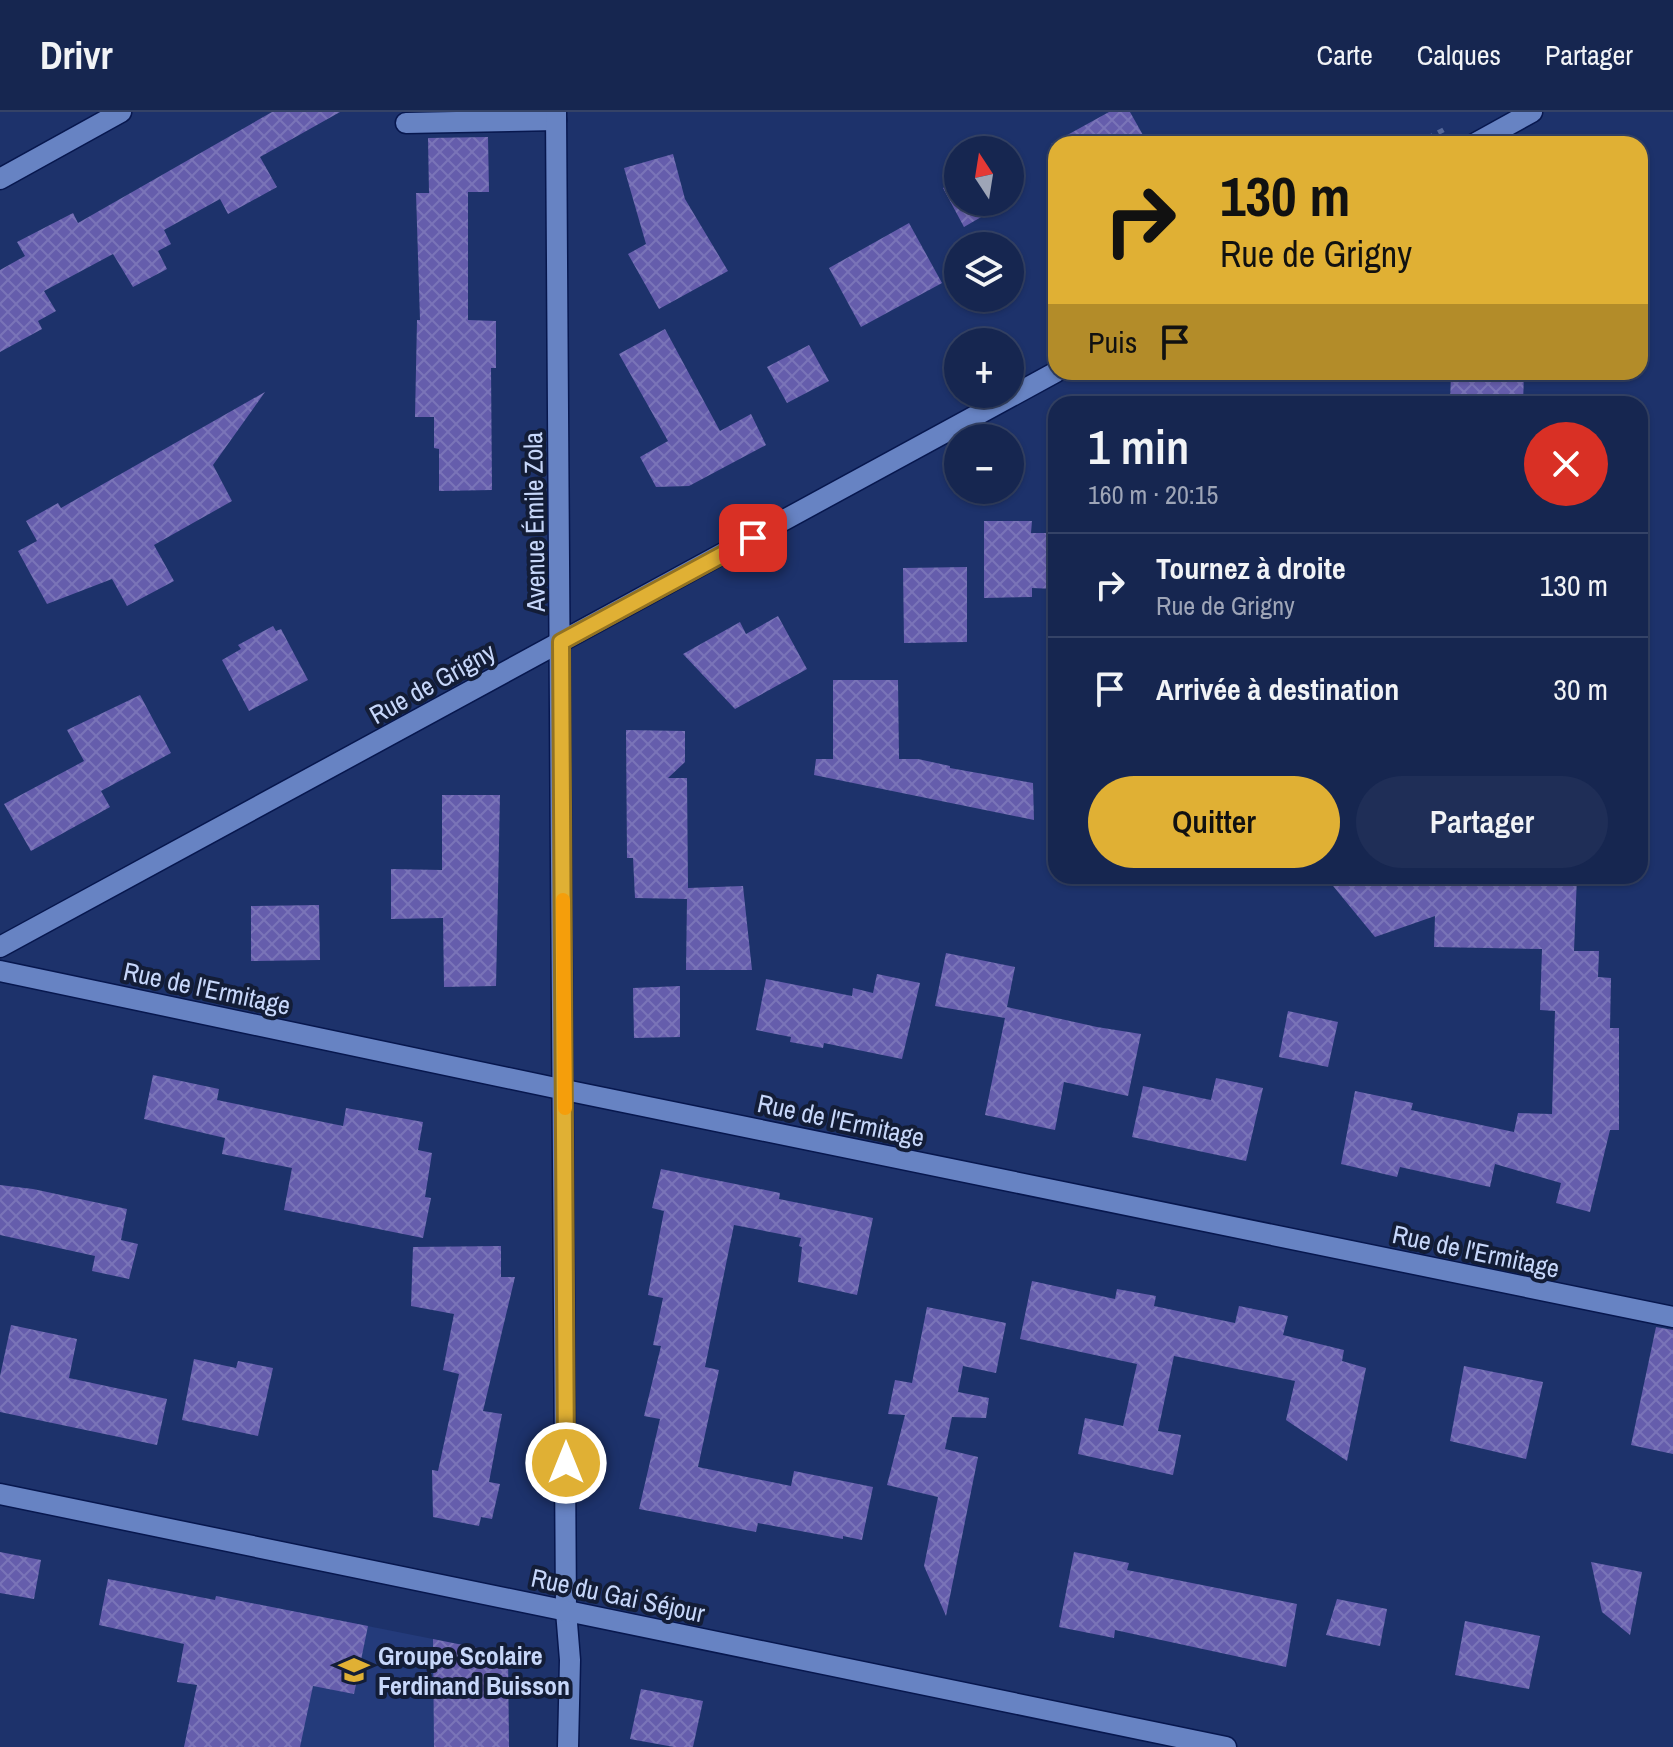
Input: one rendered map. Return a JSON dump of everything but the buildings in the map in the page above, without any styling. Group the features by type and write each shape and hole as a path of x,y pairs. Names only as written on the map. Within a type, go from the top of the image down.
{"street":[{"path":"0,179 121,112"},
{"path":"1488,136 1532,112"},
{"path":"406,123 556,116"},
{"name":"Avenue Émile Zola","path":"556,116 565,1090 566,1611 570,1660 568,1747"},
{"name":"Rue de Grigny","path":"0,947 1048,376"},
{"name":"Rue de l'Ermitage","path":"0,971 1673,1317"},
{"name":"Rue du Gai Séjour","path":"0,1494 1226,1747"}],"shaded area":[{"name":"Groupe Scolaire Ferdinand Buisson","path":"216,1596 433,1639 509,1747 184,1747"}],"slow traffic":[{"path":"563,900 565,1108"}],"place":[{"name":"Groupe Scolaire Ferdinand Buisson","path":"354,1670"}],"route":[{"path":"566,1463 561,642 753,538"}]}
